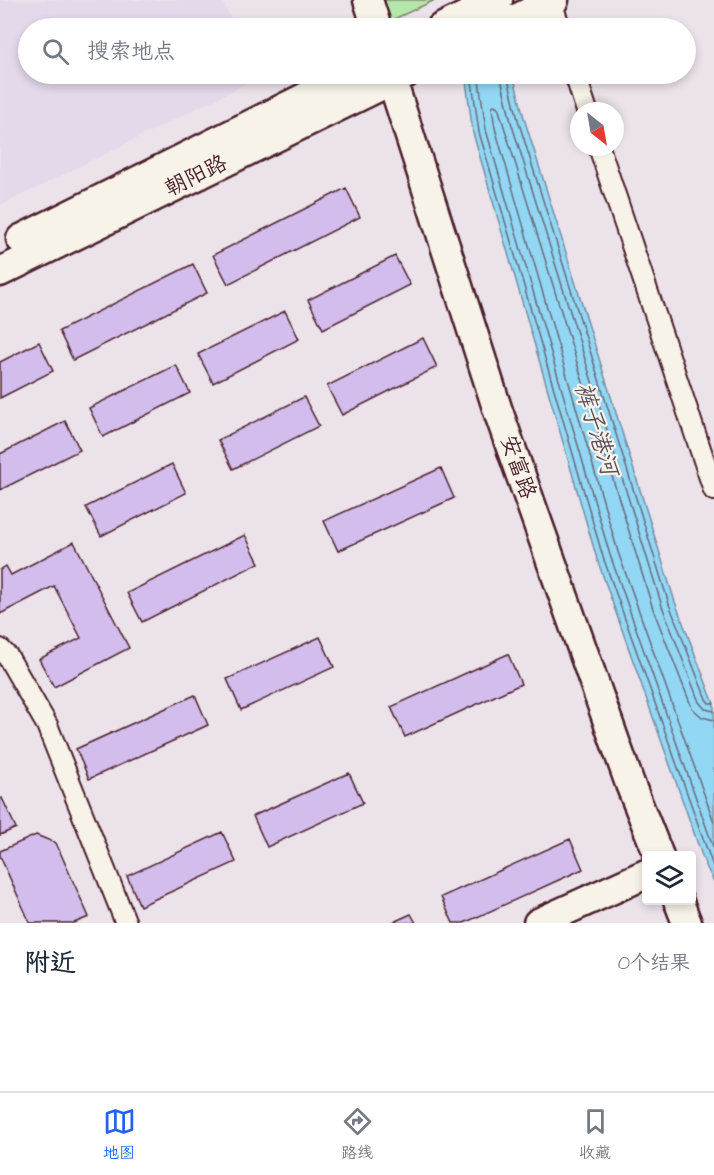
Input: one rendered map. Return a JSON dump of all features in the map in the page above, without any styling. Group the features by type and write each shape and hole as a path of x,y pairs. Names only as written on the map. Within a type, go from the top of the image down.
{"street":[{"path":"368,0 374,18"},
{"path":"461,18 498,0"},
{"path":"518,18 553,1 557,18"},
{"name":"朝阳路","path":"0,250 332,84"},
{"name":"朝阳路","path":"0,272 380,84"},
{"name":"安富路","path":"398,84 498,411 630,784 657,851"},
{"path":"578,84 584,102"},
{"path":"602,156 714,490"},
{"path":"0,649 8,657 47,725 122,922"},
{"path":"538,923 642,876"},
{"path":"680,905 687,923"}],"shaded area":[{"path":"0,0 222,0 231,18 18,18 18,84 246,84 0,206"}],"green space":[{"path":"384,0 435,0 396,18 389,18"}],"water":[{"name":"裤子港河","path":"466,84 516,84 524,118 675,602 714,704 714,882 705,864 597,559 473,133"}],"building":[{"path":"346,188 360,217 228,284 213,255"},
{"path":"395,256 410,285 323,329 308,300"},
{"path":"193,264 207,293 73,360 59,331"},
{"path":"285,311 299,339 213,383 198,354"},
{"path":"423,338 437,367 342,415 327,386"},
{"path":"39,342 53,371 0,398 0,362"},
{"path":"176,365 190,393 103,437 89,408"},
{"path":"304,397 319,426 233,469 218,440"},
{"path":"65,421 80,450 0,490 0,454"},
{"path":"172,464 186,493 101,536 86,507"},
{"path":"441,468 454,498 338,551 324,521"},
{"path":"245,535 259,563 142,622 127,593"},
{"path":"74,542 129,648 54,687 39,659 81,638 54,586 0,614 0,570 6,566 11,575"},
{"path":"320,637 334,667 241,710 227,679"},
{"path":"508,654 521,684 405,737 391,707"},
{"path":"195,695 208,725 89,779 76,749"},
{"path":"349,773 363,803 267,847 253,816"},
{"path":"2,798 16,828 0,835 0,799"},
{"path":"222,832 236,862 140,906 127,876"},
{"path":"36,835 56,843 89,917 74,923 30,923 0,856 0,851"},
{"path":"570,839 583,869 464,923 453,923 441,897"},
{"path":"411,914 416,923 391,923"}]}
